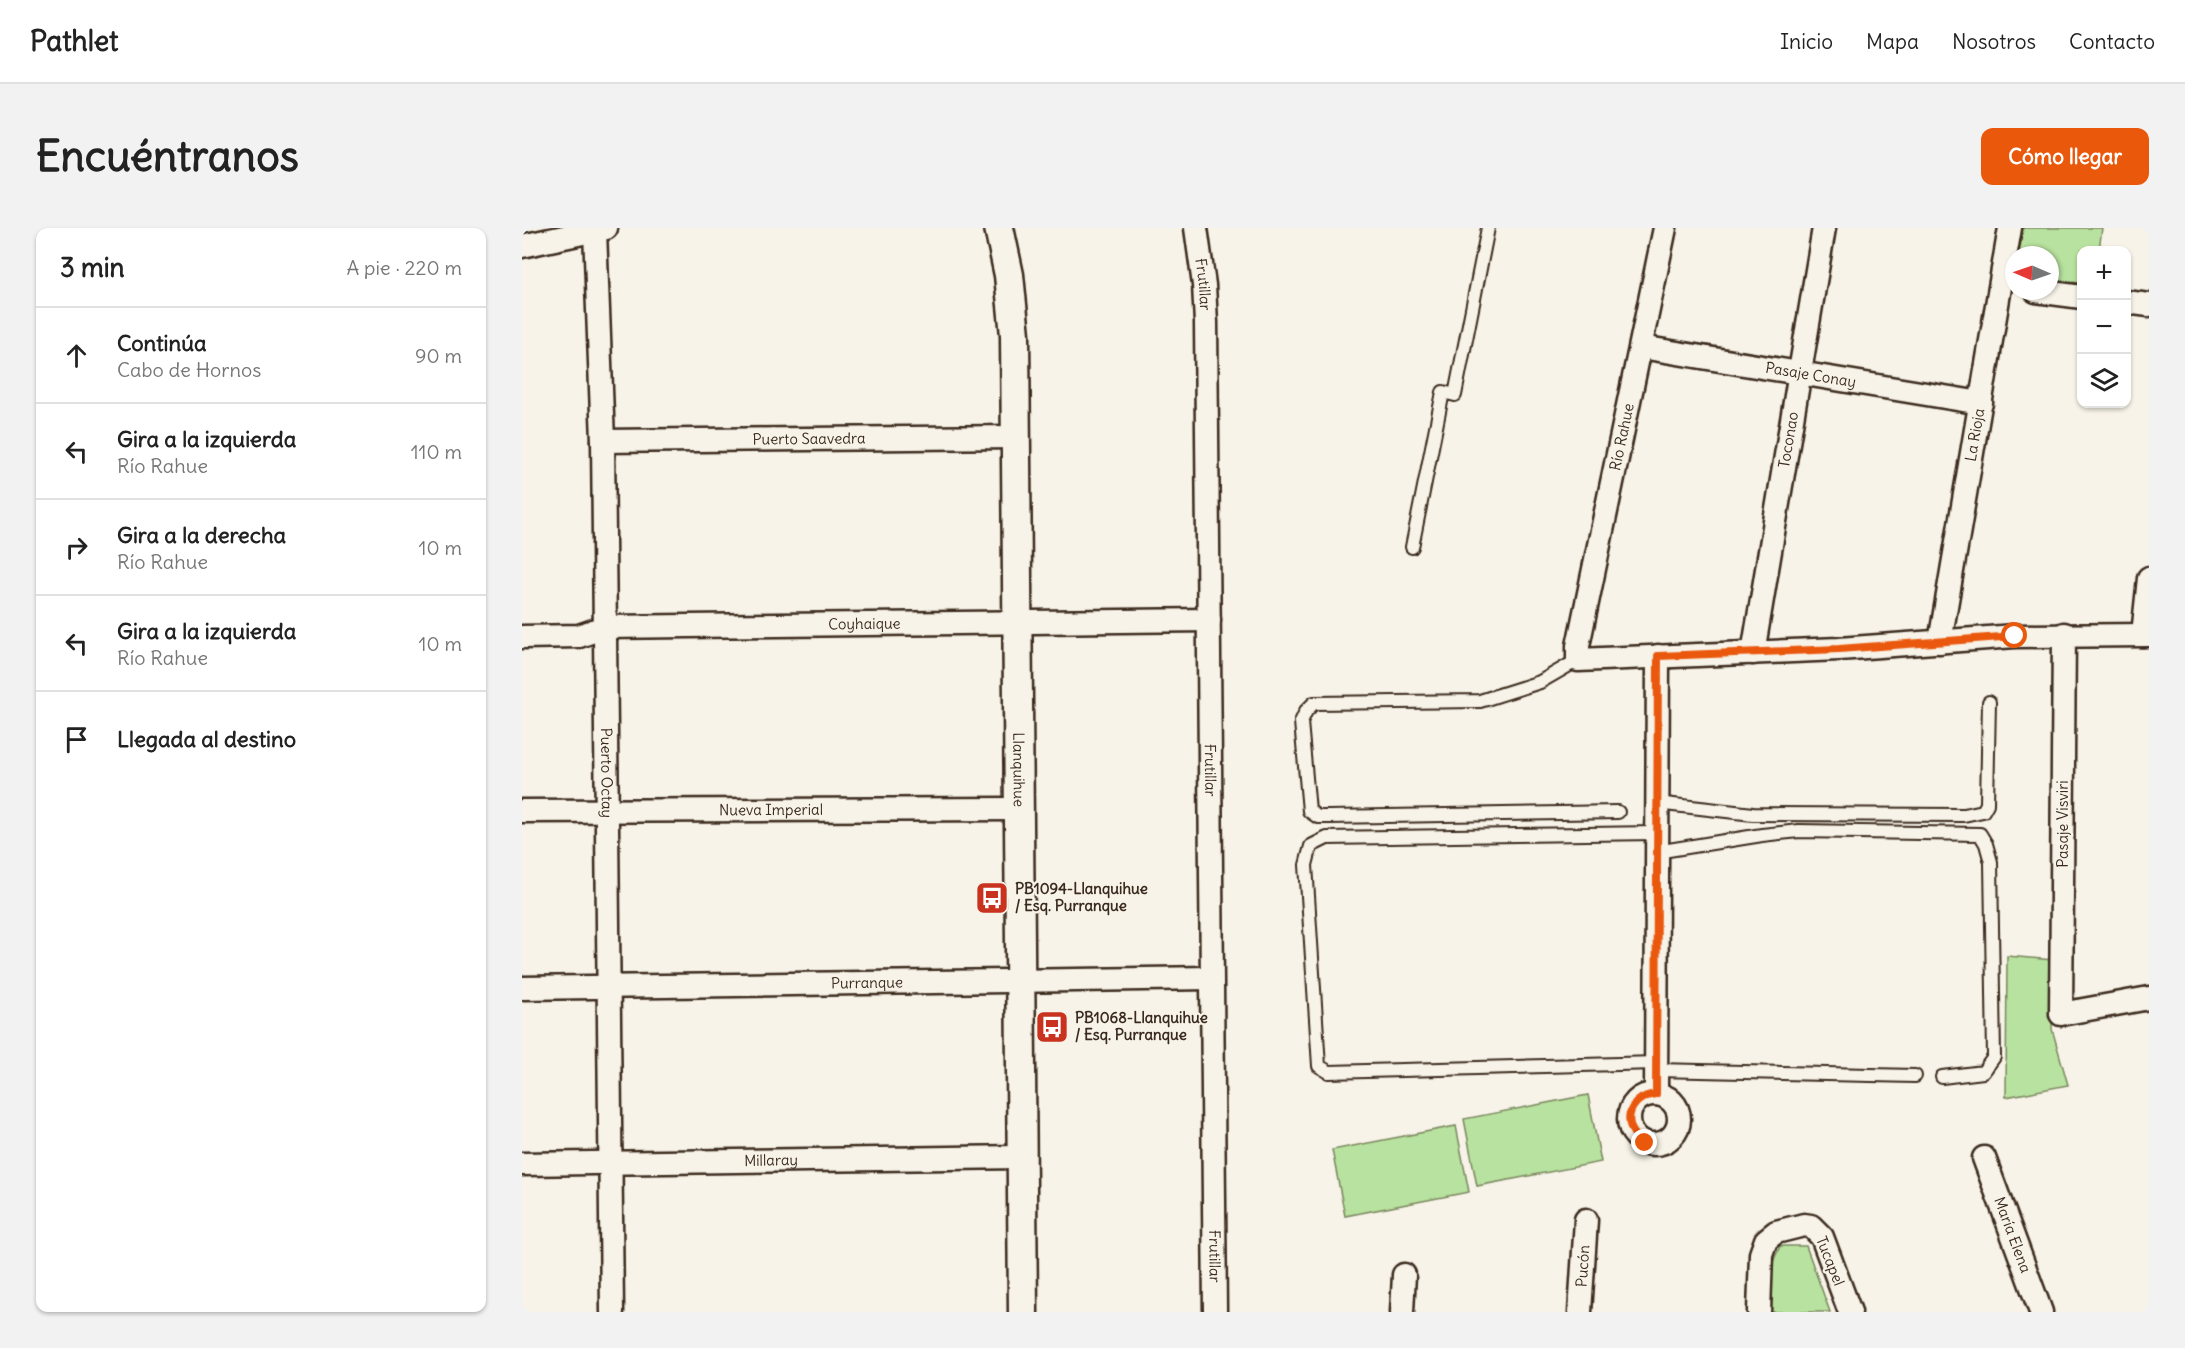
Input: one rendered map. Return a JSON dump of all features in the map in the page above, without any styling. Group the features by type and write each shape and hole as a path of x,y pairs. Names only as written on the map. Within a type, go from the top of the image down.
{"street":[{"name":"Llanquihue","path":"999,228 1013,305 1023,1312"},
{"name":"Frutillar","path":"1196,228 1204,285 1206,323 1215,1312"},
{"name":"Río Rahue","path":"1578,653 1665,228"},
{"name":"Toconao","path":"1753,653 1824,228"},
{"name":"La Rioja","path":"2009,246 2010,228"},
{"path":"522,246 600,230"},
{"name":"Puerto Octay","path":"600,230 612,1312"},
{"path":"2059,294 2077,296"},
{"name":"La Rioja","path":"1940,642 1981,403 2005,296"},
{"path":"2131,303 2149,305"},
{"name":"Pasaje Conay","path":"1641,347 1981,403"},
{"name":"Puerto Saavedra","path":"603,441 1015,437"},
{"path":"1578,653 1658,656 1753,653 2015,636 2146,635 2149,578"},
{"name":"Coyhaique","path":"522,638 579,636 605,627 1209,620"},
{"name":"Pasaje Visviri","path":"2064,634 2061,1014 2149,998"},
{"path":"1656,1094 1658,656"},
{"name":"Nueva Imperial","path":"522,811 1019,809"},
{"name":"Purranque","path":"522,988 1211,978"},
{"name":"Millaray","path":"522,1164 1021,1157"},
{"name":"María Elena","path":"1984,1158 2041,1312"},
{"name":"Pucón","path":"1580,1312 1586,1221"},
{"name":"Tucapel","path":"1759,1312 1761,1254 1766,1240 1776,1232 1804,1225 1818,1230 1822,1237 1850,1312"},
{"path":"1402,1312 1404,1275"}],"lane":[{"path":"1412,547 1443,392 1455,395 1488,228"},
{"path":"1578,653 1540,682 1480,701 1314,703 1300,722 1309,811 1318,817 1618,812"},
{"path":"1656,803 1753,814 1964,815 1983,810 1987,804 1989,702"},
{"path":"1915,1076 1656,1066 1329,1072 1319,1066 1306,866 1311,846 1327,838 1656,842 1799,831 1980,834 1986,844 1991,862 1994,1057 1983,1072 1942,1077"}],"green space":[{"path":"2023,228 2102,228 2100,246 2077,246 2077,283 2059,281 2059,246 2020,246"},
{"path":"2007,956 2053,960 2052,1029 2068,1085 2006,1097"},
{"path":"1588,1095 1601,1162 1477,1186 1464,1119"},
{"path":"1456,1126 1469,1192 1345,1216 1332,1150"},
{"path":"1780,1246 1806,1246 1830,1312 1770,1312 1773,1262"}],"place":[{"name":"PB1094-Llanquihue / Esq. Purranque","path":"992,898"},
{"name":"PB1068-Llanquihue / Esq. Purranque","path":"1052,1027"}],"route":[{"path":"1645,1143 1633,1133 1629,1118 1635,1103 1647,1095 1656,1094 1658,656 1839,649 2015,636"}]}
